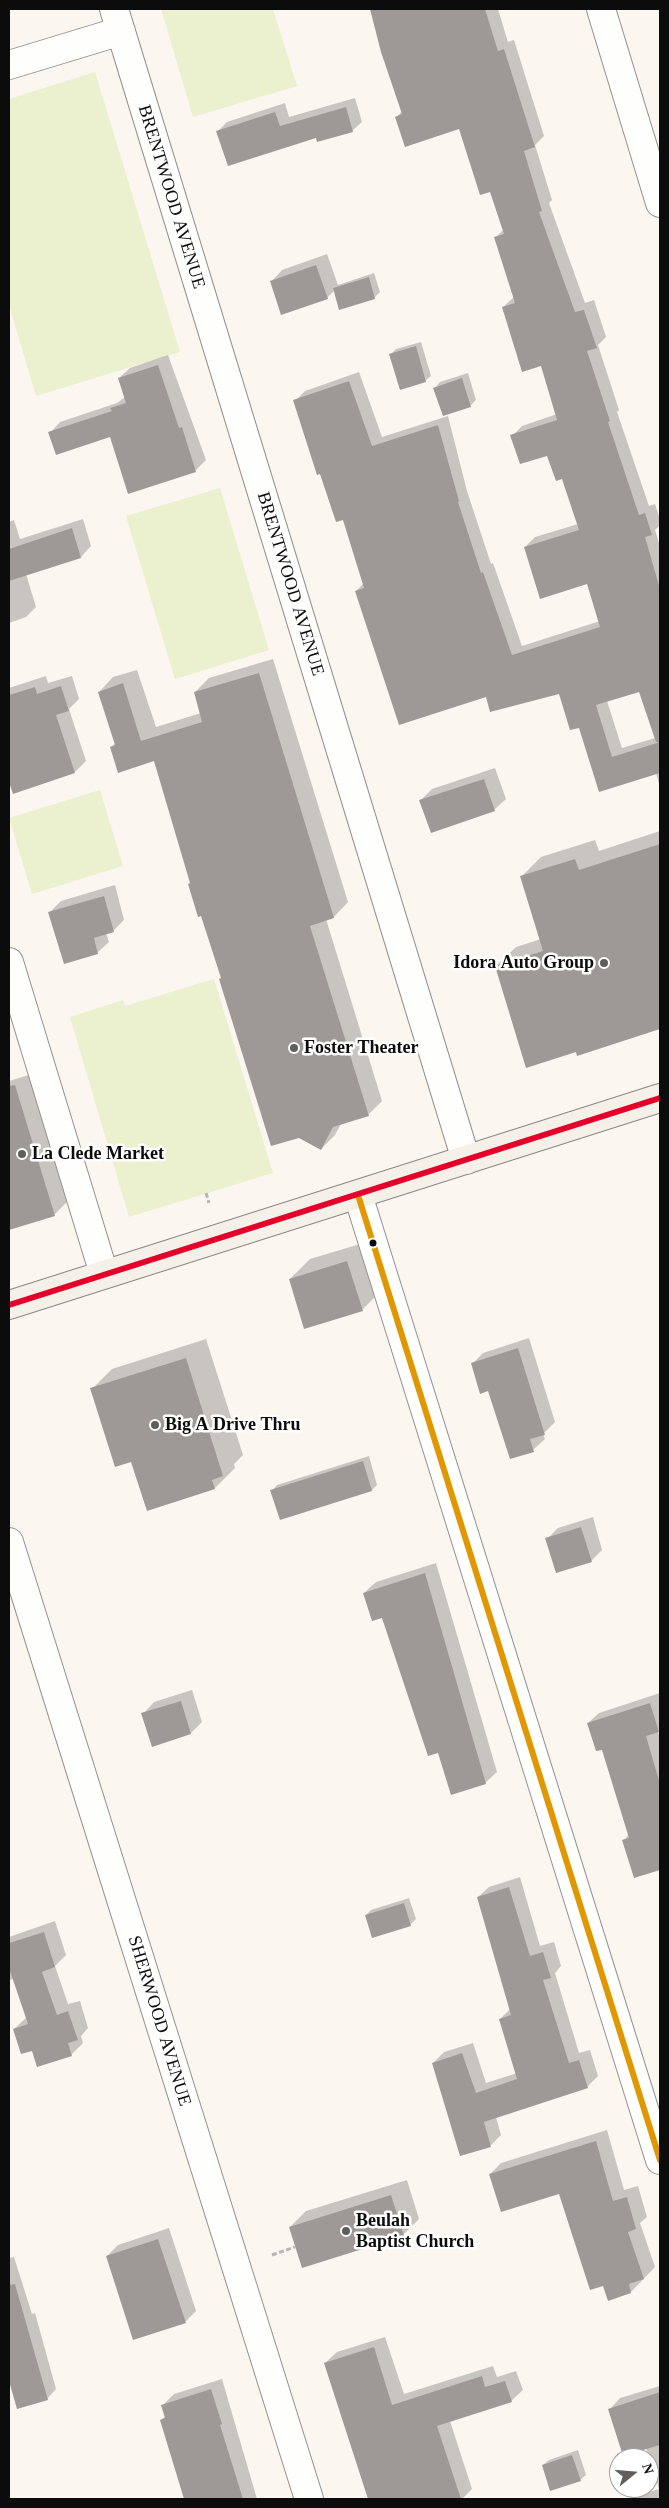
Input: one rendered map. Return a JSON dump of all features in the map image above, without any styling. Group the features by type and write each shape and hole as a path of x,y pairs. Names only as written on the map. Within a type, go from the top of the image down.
{"main road":[{"path":"9,1305 660,1098"}],"street":[{"path":"601,9 651,136 660,203"},
{"path":"9,65 117,20"},
{"name":"BRENTWOOD AVENUE","path":"117,20 466,1160"},
{"path":"9,962 104,1274"},
{"path":"358,1195 660,2160"},
{"name":"SHERWOOD AVENUE","path":"9,1542 309,2499"}],"path":[{"path":"206,1193 209,1203"},
{"path":"272,2255 295,2247"}],"green space":[{"path":"161,9 273,9 297,86 193,117"},
{"path":"95,72 180,352 36,396 9,305 9,99"},
{"path":"220,488 269,650 175,679 126,516"},
{"path":"100,790 123,866 32,894 9,818"},
{"path":"214,979 273,1173 129,1217 70,1017 123,1000 125,1006"}],"building":[{"path":"370,9 485,9 498,51 504,49 535,147 524,151 542,211 539,212 575,312 584,310 597,348 587,351 610,421 608,422 639,515 645,513 652,535 645,537 660,589 660,742 660,773 599,792 579,728 570,730 559,694 490,712 486,697 399,725 355,591 364,588 343,520 336,522 320,474 317,475 293,400 349,381 372,446 438,425 458,502 481,573 483,572 512,655 600,627 587,584 540,599 524,547 579,530 562,479 556,481 547,456 520,464 510,435 557,420 541,366 522,372 502,307 515,303 494,237 504,234 490,192 480,195 459,129 405,147 395,117 402,114 381,52","holes":["639,692 656,742 660,742 612,757 596,705"]},
{"path":"346,107 353,132 317,142 316,138 228,166 216,131 275,112 280,126"},
{"path":"316,265 328,299 281,315 270,281"},
{"path":"369,277 375,299 339,310 333,288"},
{"path":"416,346 426,382 400,390 389,354"},
{"path":"158,365 179,428 182,427 196,472 128,494 110,437 56,455 48,432 112,411 110,408 126,403 118,378"},
{"path":"462,378 471,407 443,416 433,388"},
{"path":"72,528 81,558 9,581 9,549"},
{"path":"259,673 334,918 310,926 369,1116 333,1127 321,1150 299,1138 271,1146 219,979 221,978 201,916 198,917 188,884 190,883 154,761 118,773 110,747 115,745 98,692 123,683 141,741 202,722 194,692"},
{"path":"61,686 69,711 56,715 75,773 13,794 9,782 9,695 35,687 37,694"},
{"path":"484,779 495,811 431,833 419,800"},
{"name":"Idora Auto Group","path":"660,844 660,1029 577,1056 576,1052 526,1068 495,966 543,951 520,876 575,859 579,870"},
{"path":"104,896 114,932 94,938 98,954 64,964 48,912"},
{"name":"La Clede Market","path":"15,1085 55,1216 9,1230 9,1086"},
{"path":"347,1261 363,1311 304,1329 289,1279"},
{"path":"518,1348 545,1435 530,1439 534,1452 510,1459 488,1391 480,1394 471,1363"},
{"name":"Big A Drive Thru","path":"186,1358 223,1476 212,1480 215,1489 147,1511 131,1462 115,1467 90,1388"},
{"path":"363,1461 372,1491 280,1520 270,1490"},
{"path":"581,1527 592,1562 556,1573 545,1538"},
{"path":"425,1573 486,1784 451,1795 438,1753 428,1756 382,1618 372,1621 363,1593"},
{"path":"181,1701 191,1734 152,1747 141,1713"},
{"path":"650,1703 659,1732 646,1736 660,1784 660,1870 634,1878 622,1840 629,1838 602,1750 596,1751 587,1723"},
{"path":"509,1887 530,1956 543,1952 551,1978 543,1980 569,2063 579,2060 588,2088 484,2122 491,2147 460,2156 432,2063 462,2053 476,2093 517,2079 499,2019 511,2015 477,1897"},
{"path":"404,1903 411,1926 372,1938 365,1915"},
{"path":"44,1932 55,1967 42,1972 57,2015 68,2011 78,2040 68,2043 72,2056 37,2067 32,2051 21,2054 13,2029 28,2024 9,1968 9,1943"},
{"path":"596,2141 613,2201 627,2197 636,2229 628,2232 644,2279 629,2284 631,2293 608,2301 603,2286 590,2290 559,2194 501,2212 489,2174"},
{"name":"Beulah Baptist Church","path":"391,2195 404,2236 302,2268 289,2227"},
{"path":"158,2239 186,2323 133,2340 106,2256"},
{"path":"15,2284 48,2400 17,2409 9,2381 9,2285"},
{"path":"374,2347 392,2405 482,2376 485,2387 505,2381 512,2402 437,2426 461,2499 368,2499 324,2363"},
{"path":"211,2389 243,2499 184,2499 160,2420 165,2418 161,2405"},
{"path":"660,2392 660,2445 650,2448 620,2448 608,2409"},
{"path":"572,2455 581,2481 550,2491 542,2465"}],"transit line":[{"path":"9,1305 660,1098"},
{"path":"358,1195 660,2160"}],"place":[{"name":"Idora Auto Group","path":"604,963"},
{"name":"Foster Theater","path":"294,1048"},
{"name":"La Clede Market","path":"22,1154"},
{"name":"Big A Drive Thru","path":"155,1425"},
{"name":"Beulah Baptist Church","path":"346,2231"}]}
